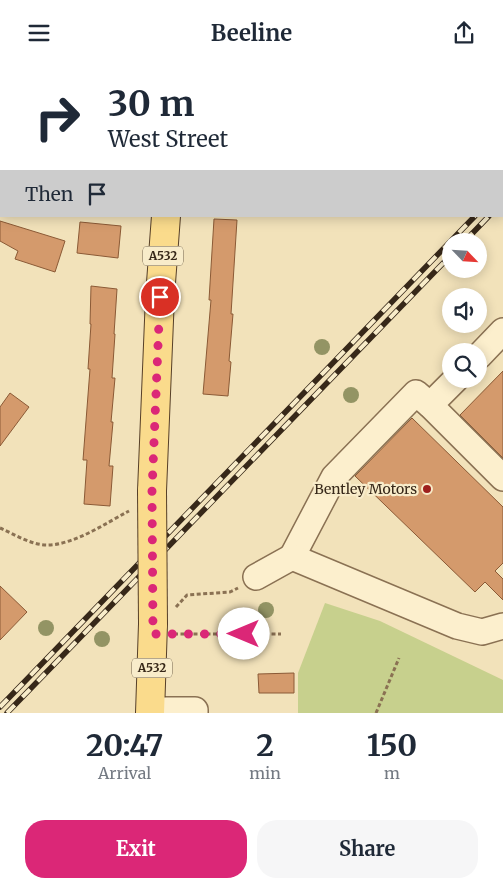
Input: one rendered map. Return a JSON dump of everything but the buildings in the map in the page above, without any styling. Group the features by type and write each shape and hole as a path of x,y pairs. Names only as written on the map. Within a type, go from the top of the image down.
{"main road":[{"name":"A532","path":"150,712 153,622 152,491 160,297 166,217"}],"lane":[{"path":"487,348 503,331"},
{"path":"430,405 447,388"},
{"path":"256,577 292,557 334,477 416,393 503,478"},
{"path":"292,557 457,626 482,632 500,632"},
{"path":"150,712 195,710 195,713"}],"path":[{"path":"0,528 35,543 46,545 58,544 73,539 130,510 152,491"},
{"path":"153,622 176,607 188,595 230,592 256,577"},
{"path":"153,622 281,634"},
{"path":"376,713 399,658"}],"green space":[{"path":"325,603 380,621 503,680 503,713 298,713 298,673"}],"railway":[{"path":"0,707 474,217"},
{"path":"473,233 488,217"},
{"path":"7,713 442,264"}],"place":[{"name":"Bentley Motors","path":"427,489"}],"route":[{"path":"160,297 152,491 153,634 244,634"}]}
